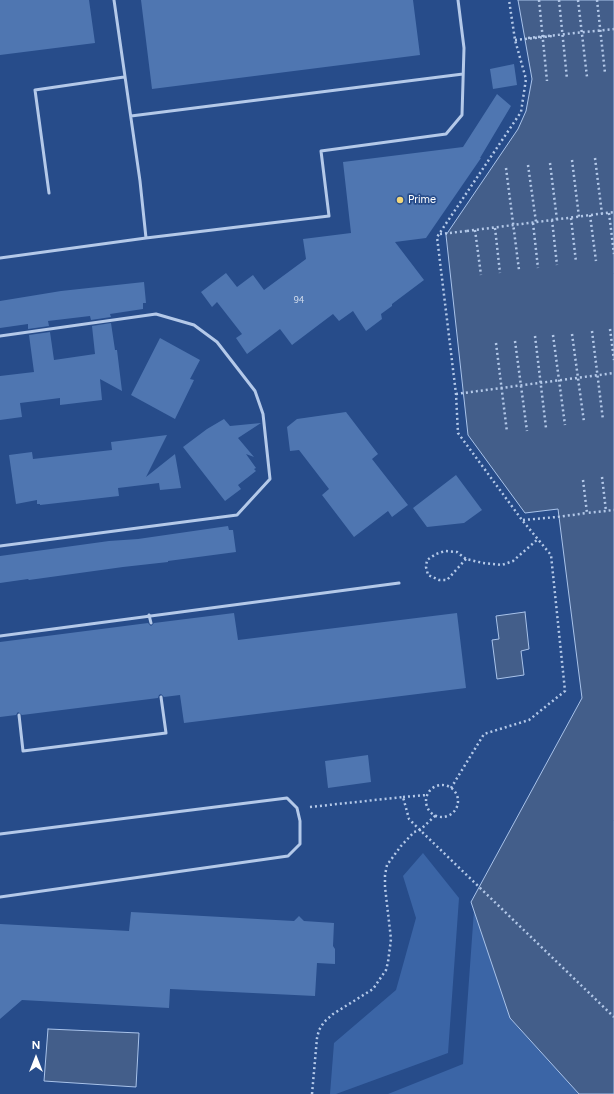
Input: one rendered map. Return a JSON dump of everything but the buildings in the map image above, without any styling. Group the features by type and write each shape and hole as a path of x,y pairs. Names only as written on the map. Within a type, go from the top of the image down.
{"lane":[{"path":"114,0 146,238"},
{"path":"0,258 146,238 329,216 321,151 446,134 462,115 464,48 458,0"},
{"path":"130,116 463,74"},
{"path":"49,193 35,90 124,77"},
{"path":"0,336 156,314 194,325 217,342 254,391 263,414 270,479 237,515 0,546"},
{"path":"0,636 399,583"},
{"path":"149,615 151,623"},
{"path":"19,715 23,751 166,733 161,697"},
{"path":"0,834 287,798 297,808 300,821 300,844 288,856 0,897"}],"path":[{"path":"452,788 484,734 529,720 565,691 551,556 522,520 458,433 456,394 437,237 521,112 526,79 515,40 508,0"},
{"path":"539,0 547,82"},
{"path":"559,0 567,79"},
{"path":"578,0 587,77"},
{"path":"597,0 606,72"},
{"path":"515,40 614,29"},
{"path":"528,38 553,36"},
{"path":"595,158 602,214"},
{"path":"572,160 579,217"},
{"path":"550,163 557,220"},
{"path":"528,166 538,268"},
{"path":"506,168 519,270"},
{"path":"609,212 614,254"},
{"path":"440,234 482,230 614,212"},
{"path":"590,215 596,261"},
{"path":"571,218 576,262"},
{"path":"552,220 557,265"},
{"path":"495,228 500,273"},
{"path":"475,230 481,275"},
{"path":"467,231 482,230"},
{"path":"610,329 614,360"},
{"path":"592,331 603,420"},
{"path":"572,334 584,422"},
{"path":"553,335 565,425"},
{"path":"534,336 546,428"},
{"path":"515,341 527,431"},
{"path":"496,343 507,432"},
{"path":"456,394 614,373"},
{"path":"602,477 606,511"},
{"path":"583,480 587,513"},
{"path":"522,520 614,510"},
{"path":"466,559 447,580 438,580 428,575 426,567 427,560 436,554 445,551 457,552 466,559 502,565 513,560 538,539"},
{"path":"445,785 452,788 457,795 458,803 452,813 442,817 431,812 427,806 427,795 432,789 436,786 445,785"},
{"path":"297,808 427,795"},
{"path":"404,797 409,819 614,1018"},
{"path":"312,1094 317,1038 324,1022 332,1014 373,989 386,970 391,939 385,887 387,865 414,832 420,830 436,815"}],"shaded area":[{"path":"518,0 614,0 614,1094 579,1094 510,1018 471,902 582,698 558,509 525,513 468,435 446,235 518,129 526,111 532,79"},
{"path":"525,612 529,649 521,651 524,675 497,679 492,640 499,639 496,616"},
{"path":"423,853 459,898 448,1053 336,1094 330,1094 334,1043 396,990 416,918 403,876"},
{"path":"474,910 614,1039 614,1094 388,1094 463,1064"},
{"path":"48,1029 139,1033 136,1087 44,1081"}],"place":[{"name":"Prime","path":"400,200"}]}
